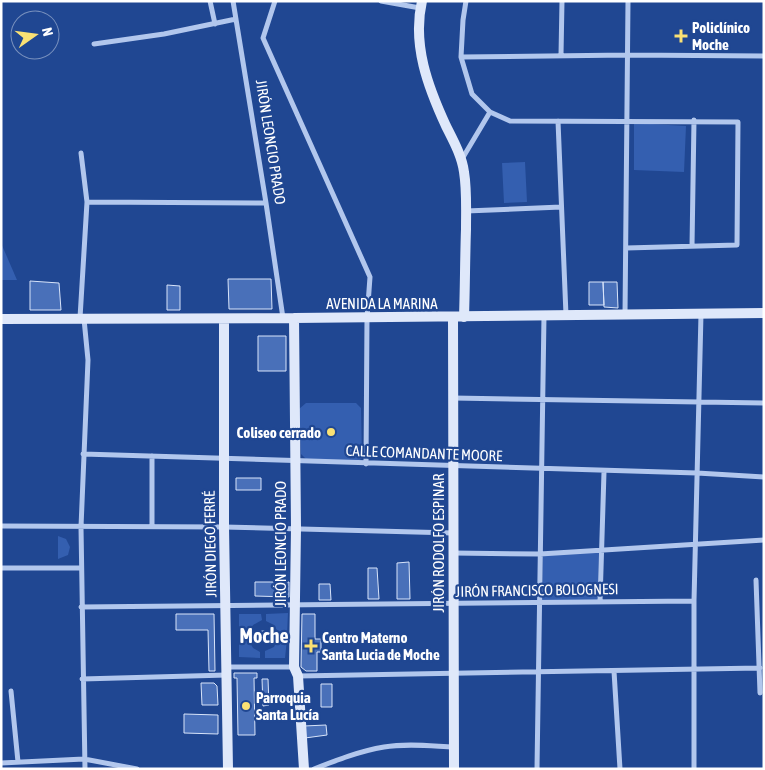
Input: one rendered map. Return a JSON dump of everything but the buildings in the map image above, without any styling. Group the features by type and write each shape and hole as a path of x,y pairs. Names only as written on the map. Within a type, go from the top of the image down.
{"street":[{"path":"210,1 215,24"},
{"name":"JIRÓN LEONCIO PRADO","path":"233,1 283,318"},
{"path":"276,1 263,38 370,277 367,318 366,464"},
{"path":"381,1 421,5 418,21 419,41 426,77 464,171 466,211 464,317"},
{"path":"466,1 461,57 472,94 490,112 510,121 694,120 738,122 737,245 626,248"},
{"path":"561,55 562,1"},
{"path":"625,315 628,1"},
{"path":"94,44 164,34 236,19"},
{"path":"461,57 627,54 764,56"},
{"path":"461,160 490,112"},
{"path":"692,246 694,120"},
{"path":"558,121 566,316"},
{"path":"81,153 87,202 82,319 88,360 81,527 82,679 85,769"},
{"path":"87,202 266,203"},
{"path":"466,211 562,207"},
{"name":"AVENIDA LA MARINA","path":"1,319 367,318 764,313"},
{"path":"694,769 694,601 701,314"},
{"path":"537,769 544,316"},
{"name":"JIRÓN RODOLFO ESPINAR","path":"453,317 453,604 455,673 450,747 454,769"},
{"name":"JIRÓN DIEGO FERRÉ","path":"224,318 224,527 228,769"},
{"name":"JIRÓN LEONCIO PRADO","path":"294,318 296,671 304,769"},
{"path":"453,398 764,403"},
{"name":"CALLE COMANDANTE MOORE","path":"83,454 764,477"},
{"path":"152,456 152,526"},
{"path":"600,602 604,472"},
{"path":"1,526 296,528 453,533"},
{"path":"453,552 540,554 764,540"},
{"path":"1,568 81,568"},
{"path":"756,580 760,693"},
{"name":"JIRÓN FRANCISCO BOLOGNESI","path":"81,607 694,601"},
{"path":"82,679 227,671 455,673 760,668"},
{"path":"614,671 620,769"},
{"path":"11,691 18,762"},
{"path":"314,769 360,752 385,746 450,747"},
{"path":"2,765 18,762 84,759 137,769"}],"shaded area":[{"path":"634,123 686,126 684,172 634,170"},
{"path":"525,162 527,202 504,203 502,163"},
{"path":"1,243 17,280 1,280"},
{"name":"Coliseo cerrado","path":"306,403 356,403 361,408 362,458 359,461 306,459 301,454 299,409"},
{"path":"58,536 66,539 70,547 68,555 58,559"},
{"path":"599,552 598,601 542,601 543,555"},
{"path":"288,613 287,634 279,634 274,625 266,621 266,614"},
{"path":"239,614 261,614 262,620 253,625 248,634 239,634"},
{"path":"239,638 248,639 253,648 260,652 260,658 239,657"},
{"path":"278,639 287,639 285,658 265,658 265,651 274,647"}],"place":[{"name":"Policlínico Moche","path":"681,36"},
{"name":"Coliseo cerrado","path":"331,432"},
{"name":"Centro Materno Santa Lucia de Moche","path":"311,646"},
{"name":"Parroquia Santa Lucía","path":"246,706"}],"district":[{"name":"Moche","path":"264,635"}]}
